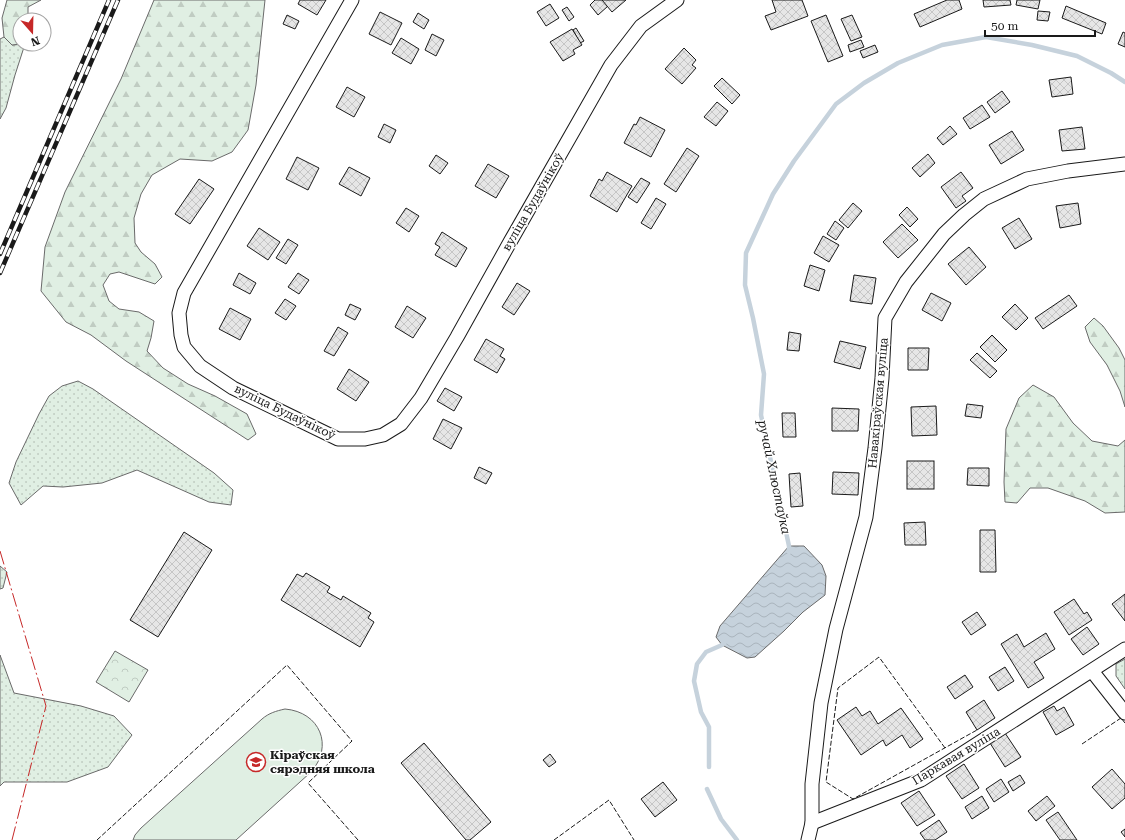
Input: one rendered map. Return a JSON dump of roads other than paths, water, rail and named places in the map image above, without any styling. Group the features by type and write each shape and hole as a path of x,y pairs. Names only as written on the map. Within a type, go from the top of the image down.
{"street":[{"name":"вуліца Будаўнікоў","path":"352,0 184,292 178,314 184,347 200,366 233,388 338,439 365,439 383,435 401,424 409,414 421,398 457,337 611,65 641,26 677,0"},
{"name":"Навакіраўская вуліца","path":"808,840 812,823 812,784 822,704 834,637 866,517 882,378 885,318 906,282 944,234 984,199 1027,180 1068,171 1125,164"},
{"name":"Паркавая вуліца","path":"812,823 921,780 1125,649"},
{"path":"1092,671 1125,713"}],"water":[{"path":"789,546 804,546 822,565 826,576 825,595 803,612 755,657 747,658 722,645 716,637 720,626"}],"waterway":[{"name":"ручай Хлюстаўка","path":"789,552 789,546 761,415 764,374 745,285 746,253 773,194 794,161 836,104 864,83 898,63 942,45 986,37 1032,45 1077,56 1111,73 1125,82"},
{"name":"ручай Хлюстаўка","path":"709,767 709,727 701,712 694,681 697,664 706,652 722,645 725,642"},
{"name":"ручай Хлюстаўка","path":"707,789 721,819 737,840"}],"railway":[{"path":"0,254 109,0"},
{"path":"0,273 118,0"}],"place":[{"name":"Кіраўская сярэдняя школа","path":"256,762"}]}
